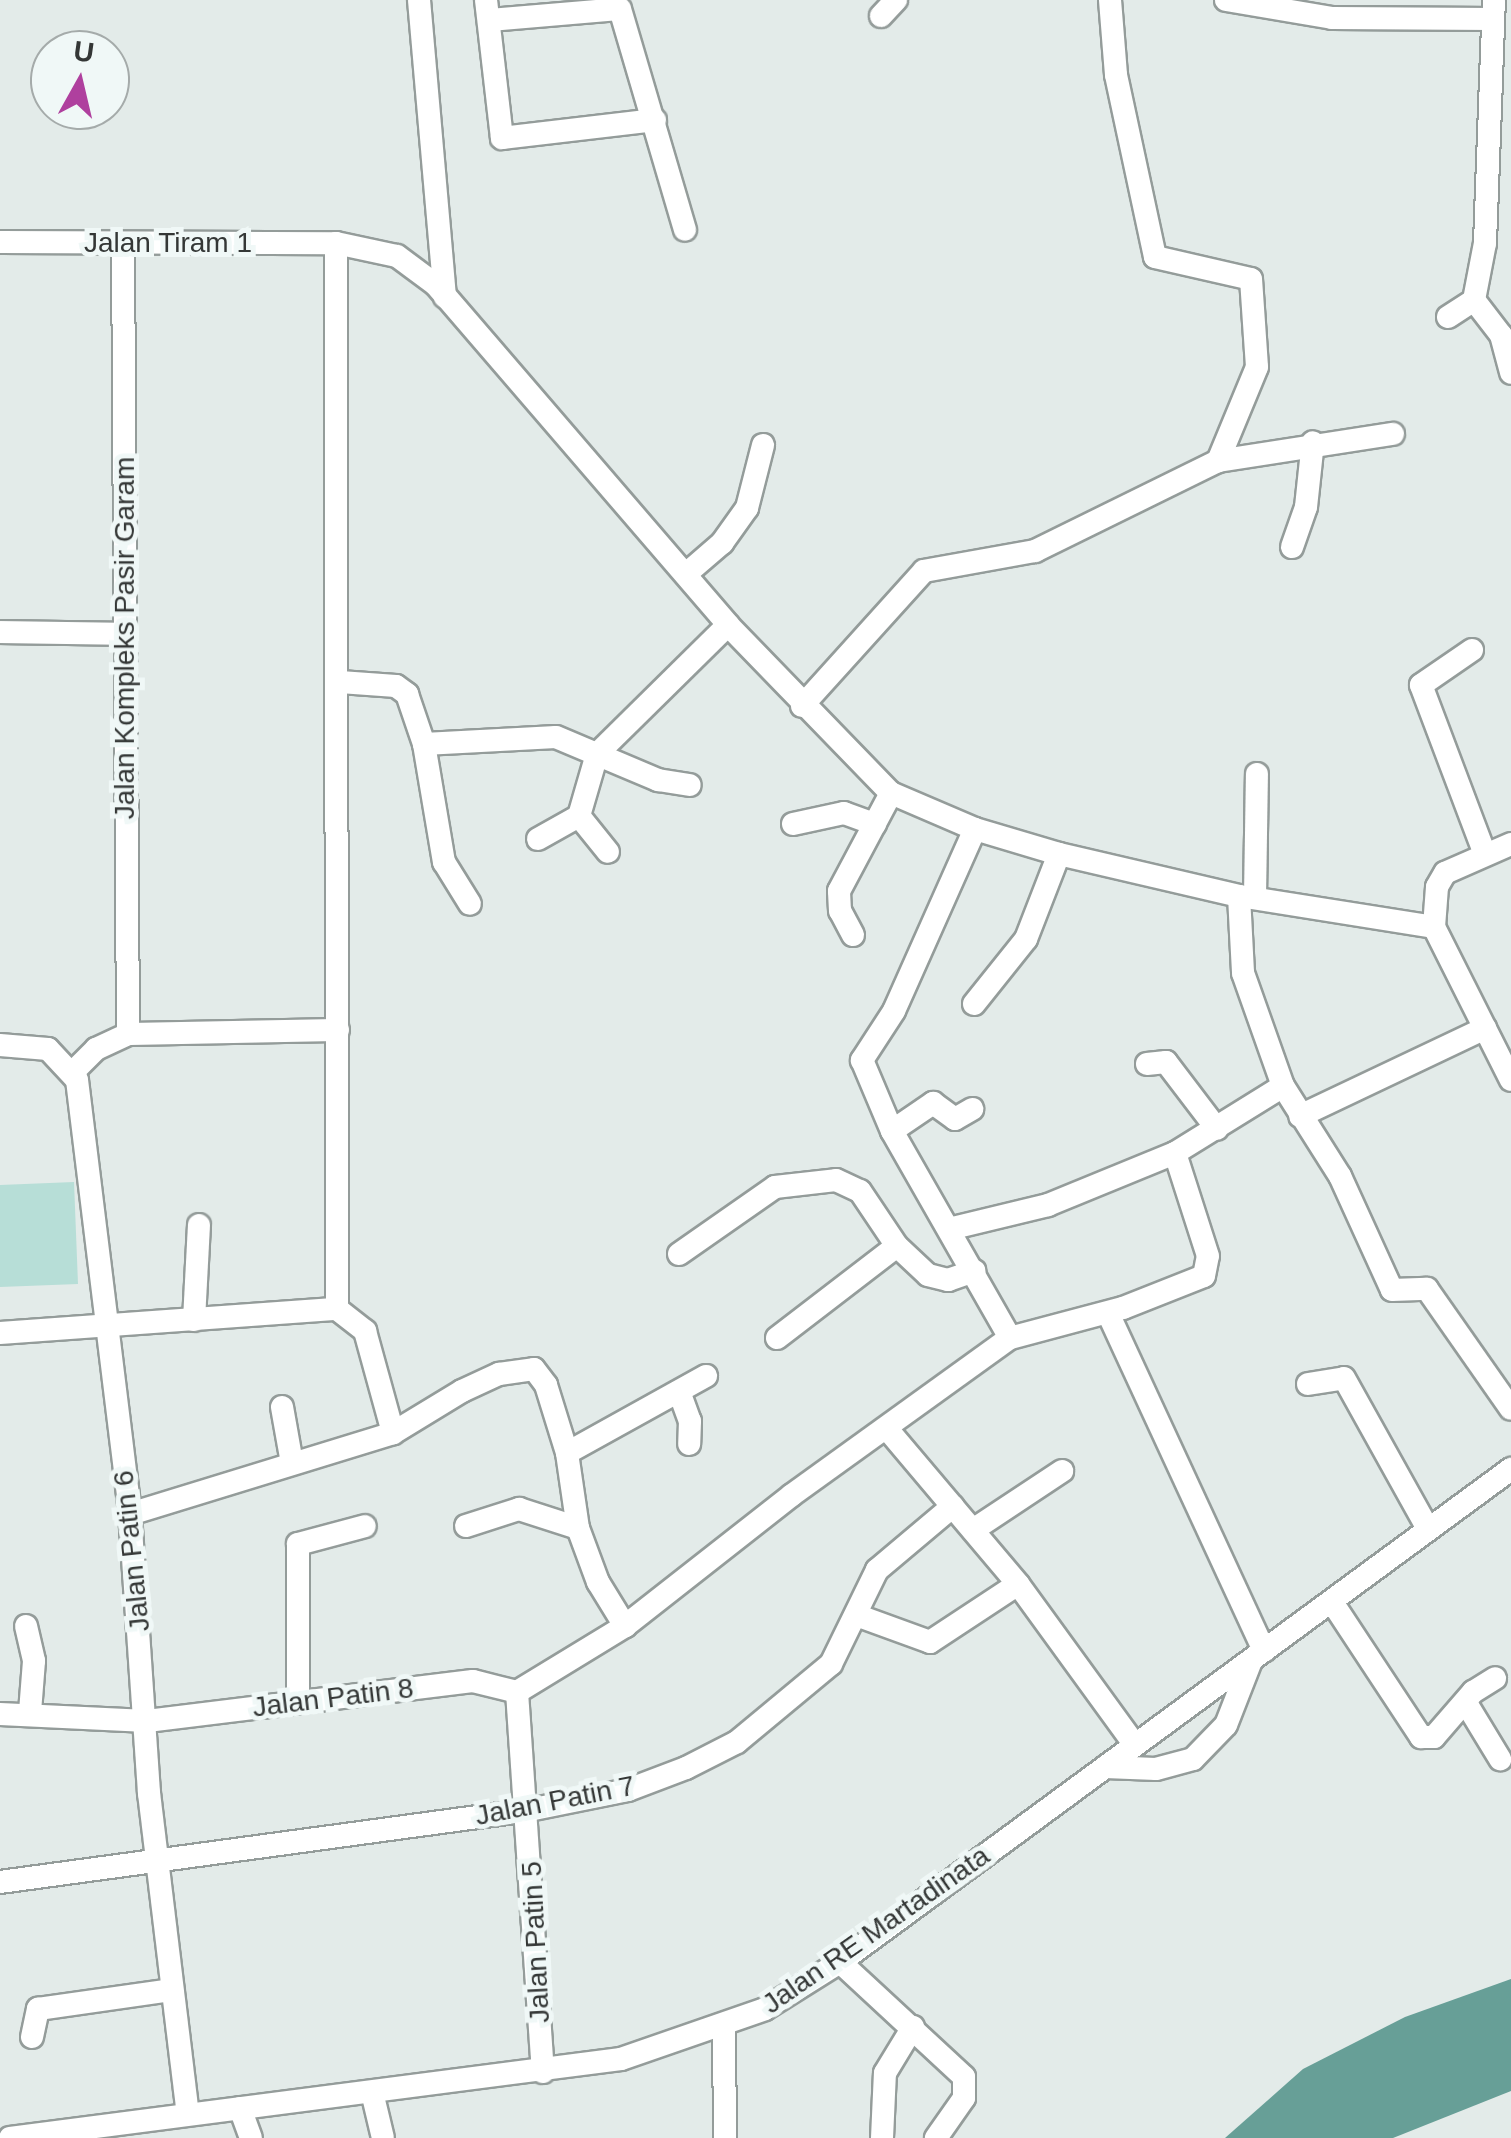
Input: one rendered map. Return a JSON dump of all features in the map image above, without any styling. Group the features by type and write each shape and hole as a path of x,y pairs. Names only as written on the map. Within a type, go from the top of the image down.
{"street":[{"path":"419,0 446,297"},
{"path":"1110,0 1116,75 1155,257 1251,279 1257,367 1218,461"},
{"path":"1226,0 1332,18 1493,10 1502,58 1490,195 1474,300 1501,336 1511,373"},
{"path":"655,120 505,140 488,10 616,6 655,120 685,230"},
{"name":"Jalan Tiram 1","path":"0,242 336,244 397,256 446,297 728,624 802,706 891,794"},
{"name":"Jalan Kompleks Pasir Garam","path":"123,243 128,1034"},
{"path":"336,244 340,682 337,1309"},
{"path":"1448,317 1474,300"},
{"path":"802,706 924,570 1035,551 1218,461 1313,442 1392,434"},
{"path":"1292,547 1306,507 1313,442"},
{"path":"686,574 747,508 763,445"},
{"path":"538,839 579,816 597,754 728,624"},
{"path":"0,632 124,634"},
{"path":"1472,650 1421,685 1503,850 1440,878 1434,927 1485,1028 1504,1046 1511,1080"},
{"path":"340,682 401,688 424,744 444,862 470,904"},
{"path":"424,744 556,737 658,780 690,784"},
{"path":"1257,774 1242,973 1282,1086 1340,1176 1392,1290 1427,1289 1511,1409"},
{"path":"853,935 838,891 891,794 975,829 1059,854 1247,896 1434,927"},
{"path":"793,824 844,814 875,824"},
{"path":"579,816 608,852"},
{"path":"975,829 894,1011 864,1052 863,1070 892,1132 953,1228 1010,1338"},
{"path":"974,1004 1026,939 1059,854"},
{"path":"1300,1116 1485,1028"},
{"path":"48,1049 73,1072 96,1049 128,1034 338,1030"},
{"path":"0,1045 96,1049"},
{"path":"1148,1064 1166,1062 1218,1129"},
{"name":"Jalan Patin 6","path":"73,1072 130,1514 158,1856 188,2114"},
{"path":"953,1228 1048,1205 1175,1154 1282,1086"},
{"path":"892,1132 933,1103 955,1118 972,1109"},
{"path":"517,1692 625,1626 792,1495 888,1430 1010,1338 1108,1313 1208,1270 1175,1154"},
{"path":"679,1254 776,1187 836,1180 860,1191 897,1246 937,1279 974,1272"},
{"path":"194,1320 199,1226"},
{"path":"777,1338 897,1246"},
{"path":"0,1333 337,1309 365,1331 393,1433"},
{"path":"1105,1767 1178,1767 1193,1759 1226,1725 1258,1656 1108,1313"},
{"path":"130,1514 393,1433 462,1391 521,1368 541,1375 567,1452 578,1528 598,1582 625,1626"},
{"path":"567,1452 680,1394 706,1376"},
{"path":"1308,1384 1344,1378 1428,1528"},
{"path":"680,1394 690,1420 689,1444"},
{"path":"282,1407 292,1463"},
{"path":"888,1430 1018,1584 1136,1745"},
{"name":"Jalan RE Martadinata","path":"10,2138 542,2072 621,2059 724,2027 840,1962 1511,1469"},
{"path":"973,1530 1062,1471"},
{"name":"Jalan Patin 7","path":"0,1882 158,1856 529,1810 628,1790 737,1742 831,1664 877,1570 953,1506"},
{"path":"466,1526 519,1509 578,1528"},
{"path":"298,1702 298,1544 365,1526"},
{"path":"856,1615 930,1642 1018,1584"},
{"path":"1332,1602 1418,1734 1434,1737 1495,1678"},
{"path":"26,1626 34,1661 30,1712"},
{"name":"Jalan Patin 8","path":"0,1714 30,1712 147,1721 473,1681 517,1692"},
{"name":"Jalan Patin 5","path":"517,1692 529,1810 542,2072"},
{"path":"1466,1703 1500,1759"},
{"path":"840,1962 964,2077 964,2098 936,2138"},
{"path":"32,2037 38,2009 171,1990"},
{"path":"882,2138 885,2073 913,2026"},
{"path":"724,2027 725,2138"},
{"path":"372,2092 383,2138"},
{"path":"240,2108 252,2138"}],"green space":[{"path":"74,1182 78,1284 0,1287 0,1185"}],"water":[{"path":"1511,1979 1511,2091 1393,2138 1225,2138 1303,2069 1405,2017"}]}
